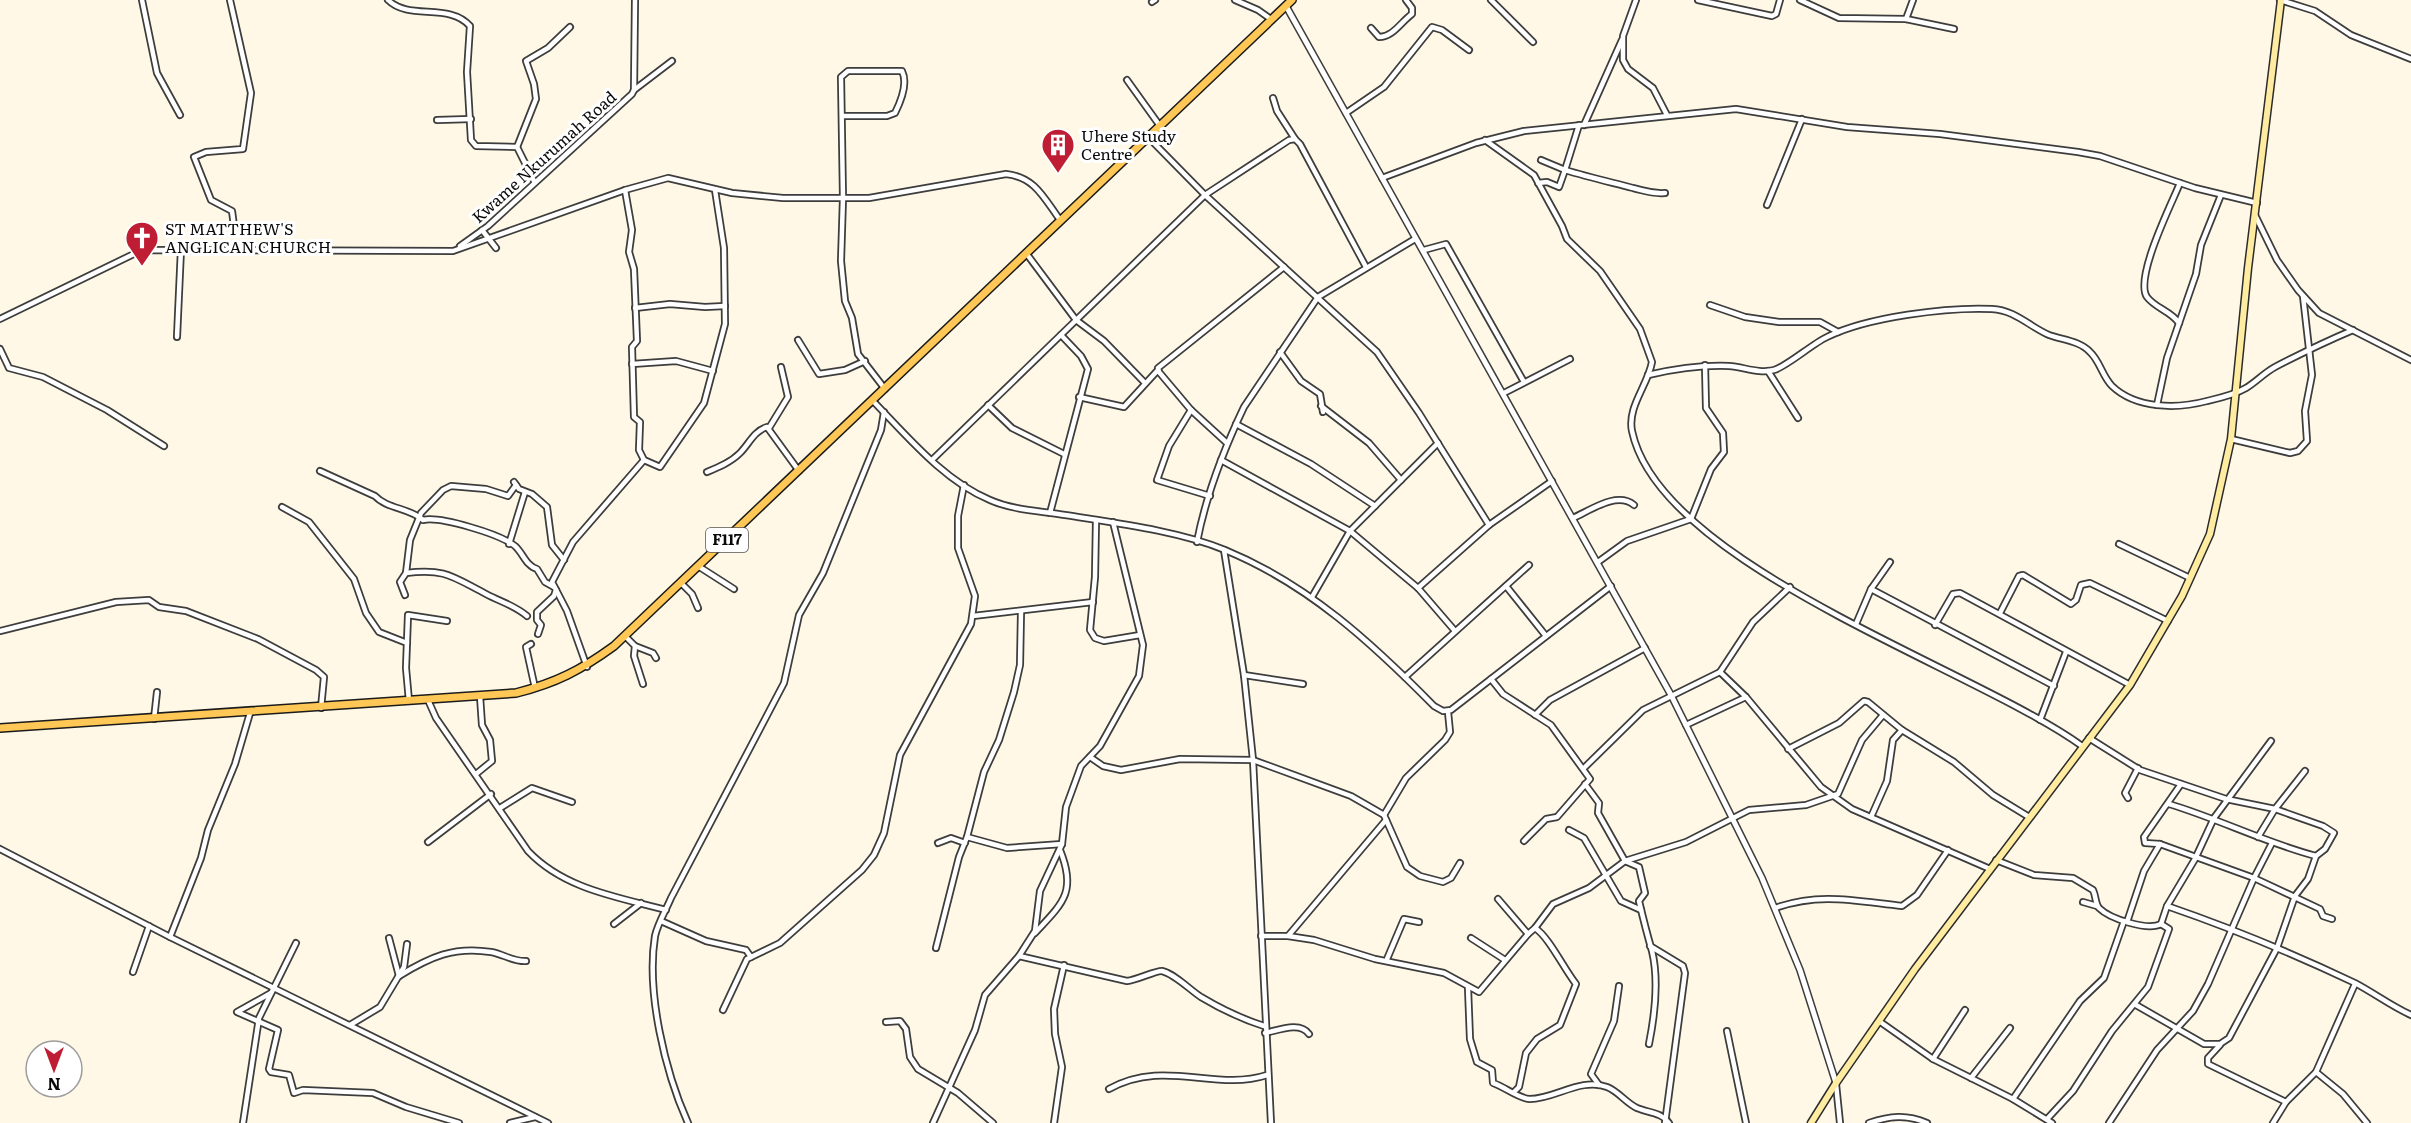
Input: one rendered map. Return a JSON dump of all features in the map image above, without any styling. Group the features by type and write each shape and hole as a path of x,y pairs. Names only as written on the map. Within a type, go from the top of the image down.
{"main road":[{"name":"F117","path":"0,728 250,713 516,693 552,684 587,666 625,636 1292,0"},
{"path":"1811,1123 1879,1021 1996,860 2130,685 2168,621 2210,534 2231,439 2281,0"}],"street":[{"path":"142,0 157,73 180,115"},
{"path":"230,0 251,93 243,149 206,152 194,157 211,200 232,211 234,226"},
{"path":"388,0 396,8 453,15 470,26 467,72 471,140 476,146 517,147"},
{"name":"Kwame Nkurumah Road","path":"453,250 482,230 634,90 635,0"},
{"path":"1235,0 1258,10 1272,20"},
{"path":"1371,28 1379,37 1386,37 1393,32 1412,14 1412,8 1406,0"},
{"path":"1491,0 1533,42"},
{"path":"1538,183 1547,182 1559,187 1581,125 1623,36 1636,0"},
{"path":"1698,0 1766,16 1776,14 1780,0"},
{"path":"1800,0 1839,18 1906,20 1954,29"},
{"path":"1906,20 1913,0"},
{"path":"2281,0 2315,11 2351,35 2411,59"},
{"path":"1286,6 1646,648 1732,817 1775,909 1803,979 1836,1083 1840,1123"},
{"path":"534,181 517,147 536,99 534,84 526,61 548,48 570,27"},
{"path":"1346,113 1383,87 1432,27 1442,30 1469,50"},
{"path":"1623,36 1623,60 1628,69 1653,88 1667,116"},
{"path":"634,90 672,61"},
{"path":"843,116 887,116 895,112 902,96 904,75 902,71 848,71 842,74 841,261 844,301 852,318 854,344 885,389"},
{"path":"1127,80 1138,99 1160,126"},
{"path":"1273,98 1277,111 1317,171 1366,267"},
{"path":"1382,178 1485,140 1524,131 1736,109 1847,127 1940,134 2078,152 2100,156 2180,183 2257,203"},
{"path":"437,120 471,119"},
{"path":"1767,205 1802,119"},
{"path":"1148,137 1205,195 1377,352 1489,525"},
{"path":"932,460 1205,195 1226,179 1295,139"},
{"path":"1485,140 1534,175 1567,239 1600,271 1641,329 1652,362 1634,412 1632,422 1634,437 1651,476 1691,519 1744,560 1790,587 1920,661 2040,720 2082,746"},
{"path":"1540,160 1607,183 1636,188 1649,195 1665,193"},
{"path":"0,319 142,250 453,250 625,189 668,178 716,190 783,198 869,198 1006,174 1030,181 1060,220"},
{"path":"2179,323 2175,316 2148,298 2145,289 2147,265 2157,232 2180,183"},
{"path":"625,189 632,230 629,252 634,269 636,308 637,341 632,347 634,417 640,422 639,450 644,460 660,467 704,403 725,324 724,248 716,190"},
{"path":"2157,405 2167,358 2196,274 2201,245 2221,195"},
{"path":"2255,214 2277,260 2303,296 2324,317 2411,360"},
{"path":"482,230 496,248"},
{"path":"1197,542 1221,460 1236,424 1280,352 1318,297 1415,239"},
{"path":"1424,250 1446,244 1524,382"},
{"path":"177,337 181,249"},
{"path":"1026,253 1076,320 1104,341 1145,383"},
{"path":"1080,397 1124,407 1158,370 1284,267"},
{"path":"2231,439 2290,453 2305,445 2307,441 2305,411 2312,375 2303,296"},
{"path":"636,308 670,304 725,306"},
{"path":"1710,305 1745,317 1779,322 1820,322 1838,332"},
{"path":"1648,375 1705,365 1768,371 1777,369 1802,351 1838,332 1857,325 1940,310 1994,309 2019,316 2046,334 2082,345 2092,353 2112,386 2140,402 2157,405 2204,402 2236,393 2275,367 2353,330"},
{"path":"1050,513 1087,365 1061,334"},
{"path":"798,340 819,374 845,370 865,361"},
{"path":"0,349 9,368 43,377 107,410 164,446"},
{"path":"1280,352 1301,381 1320,394 1322,409 1369,443 1401,480"},
{"path":"1504,393 1570,359"},
{"path":"632,364 676,361 713,371"},
{"path":"1598,562 1627,541 1691,519 1712,469 1724,452 1723,433 1706,408 1705,365"},
{"path":"769,428 788,397 781,367"},
{"path":"1158,370 1191,411 1227,443"},
{"path":"1768,371 1798,418"},
{"path":"873,401 932,460 964,485 992,501 1050,513 1113,522 1224,550 1312,597 1359,633 1434,706 1448,712"},
{"path":"988,405 1012,428 1064,454"},
{"path":"1191,411 1169,446 1157,480 1165,485 1210,496"},
{"path":"688,1123 669,1070 658,1018 652,967 656,934 666,910 784,683 798,615 823,573 881,430 884,412"},
{"path":"1236,424 1311,464 1375,506"},
{"path":"769,428 799,471"},
{"path":"708,472 728,463 761,429 769,428"},
{"path":"1312,597 1350,531 1438,443"},
{"path":"587,666 552,582 573,542 644,460"},
{"path":"1221,460 1350,531 1418,588 1455,632"},
{"path":"320,471 375,496 380,502 423,520 429,518 464,527 476,527 515,547 530,567 537,569 544,582 555,589"},
{"path":"1418,588 1489,525 1552,481"},
{"path":"405,595 400,582 406,573 410,540 419,517 436,496 451,486 486,489 508,496 515,483 525,492 532,494 547,507 552,545 564,561"},
{"path":"723,1010 741,969 751,957 780,944 862,870 874,855 884,833 900,754 966,637 973,616 974,590 958,548 958,516 964,485"},
{"path":"509,544 525,492"},
{"path":"1573,518 1612,500 1624,499 1634,505"},
{"path":"282,507 309,522 354,579 366,613 379,632 407,643"},
{"path":"1096,520 1090,630 1095,638 1104,641 1140,635"},
{"path":"1032,937 1043,880 1062,844 1066,807 1081,766 1100,746 1139,676 1144,652 1113,522"},
{"path":"2119,544 2190,578"},
{"path":"1224,550 1244,675 1253,760 1270,1123"},
{"path":"1856,624 1871,589 1890,562"},
{"path":"1405,677 1529,565"},
{"path":"699,566 734,589"},
{"path":"406,573 430,570 445,573 513,605 527,616"},
{"path":"2000,613 2019,576 2023,575 2071,604 2076,600 2081,585 2090,583 2168,621"},
{"path":"681,583 693,594 698,608"},
{"path":"1506,586 1546,636"},
{"path":"1448,712 1611,586"},
{"path":"1584,768 1643,710 1720,672 1753,622 1790,587"},
{"path":"538,634 541,625 537,620 537,612 554,597 555,589"},
{"path":"1871,589 1935,625 1962,636 2054,686"},
{"path":"1935,625 1956,592 2000,613 2066,652 2130,685"},
{"path":"0,631 60,618 116,602 149,600 159,607 186,611 258,639 316,670 324,677 321,708"},
{"path":"973,616 1093,602"},
{"path":"936,948 984,772 999,740 1014,692 1020,665 1021,612"},
{"path":"410,701 406,668 408,615 447,621"},
{"path":"625,636 635,646 654,653 656,658"},
{"path":"531,644 526,647 535,688"},
{"path":"635,646 634,656 643,684"},
{"path":"1535,715 1550,700 1646,648"},
{"path":"2040,720 2066,652"},
{"path":"1720,672 1746,697 1821,787 1871,817 1990,869"},
{"path":"1244,675 1303,684"},
{"path":"1491,679 1503,694 1551,725 1590,779 1557,817 1546,819 1524,841"},
{"path":"154,719 157,692"},
{"path":"410,701 412,701 411,692"},
{"path":"476,774 492,761 490,741 482,725 480,696"},
{"path":"1686,725 1746,697"},
{"path":"428,700 436,718 528,850 544,867 565,880 666,910"},
{"path":"1788,748 1839,723 1863,701 1902,730 1954,762 1993,795 2029,817"},
{"path":"1288,936 1385,817 1406,778 1445,740 1450,732 1448,712"},
{"path":"170,937 201,858 208,830 235,764 250,713"},
{"path":"1261,936 1288,936 1314,940 1375,959 1387,959 1444,973 1468,988 1482,990 1553,904 1589,888 1625,861 1686,842 1732,817 1759,807 1806,805 1838,794 1862,740 1883,715"},
{"path":"1871,817 1887,781 1893,740 1902,730"},
{"path":"2089,738 2138,768 2226,799 2275,809 2324,826 2334,833 2325,849 2316,856 2308,879 2295,896 2277,948 2229,1038 2220,1044 2208,1058 2208,1064 2286,1102"},
{"path":"2160,926 2167,906 2195,859 2214,818 2271,741"},
{"path":"1090,757 1103,766 1121,770 1180,759 1253,760 1350,796 1385,817 1407,867 1420,876 1443,882 1451,878 1460,863"},
{"path":"2128,798 2125,793 2138,768"},
{"path":"2258,837 2275,809 2305,771"},
{"path":"1585,784 1599,802 1598,813 1625,861 1640,867 1643,876 1646,892 1639,901 1650,946 1655,990 1649,1044"},
{"path":"2181,784 2143,840 2145,843 2160,844 2195,859 2254,878 2320,909 2323,916 2332,919"},
{"path":"1821,787 1821,801"},
{"path":"500,808 532,788 572,802"},
{"path":"428,842 491,794"},
{"path":"2169,804 2214,818 2272,843 2316,856"},
{"path":"1569,830 1584,837 1621,901 1641,910"},
{"path":"938,843 951,838 1007,848 1062,844"},
{"path":"2109,1123 2157,1050 2193,1011 2234,929 2254,878 2272,843"},
{"path":"2013,1099 2080,1001 2104,978 2144,871 2160,844"},
{"path":"0,849 272,990 350,1025 548,1123"},
{"path":"933,1123 975,1030 986,995 1066,898 1069,884 1068,869 1060,850"},
{"path":"1775,909 1790,903 1835,897 1902,906 1917,896 1948,850"},
{"path":"1996,860 2034,875 2073,878 2093,891 2097,906"},
{"path":"1498,899 1528,934"},
{"path":"1879,1021 1932,1059 2013,1099 2050,1121 2073,1091 2112,1031 2136,1005 2148,987 2169,929 2125,921 2097,906 2083,902"},
{"path":"614,924 641,903"},
{"path":"2167,906 2234,929 2277,948 2355,984 2411,1015"},
{"path":"1387,959 1404,919 1419,922"},
{"path":"661,921 706,941 746,950 751,957"},
{"path":"133,972 149,926"},
{"path":"1514,1092 1519,1088 1526,1053 1537,1039 1560,1025 1576,984 1558,960 1545,934 1535,928"},
{"path":"389,938 399,976"},
{"path":"1471,938 1505,960"},
{"path":"243,1123 258,1023 296,943"},
{"path":"350,1025 380,1007 404,967 407,944"},
{"path":"1468,988 1470,1039 1477,1062 1492,1070 1493,1083 1529,1099 1572,1087 1599,1085 1609,1088 1637,1108 1667,1121 1685,973 1683,966 1650,946"},
{"path":"399,976 419,964 460,949 492,952 518,962 526,961"},
{"path":"1019,956 1127,981 1143,979 1154,972 1163,971 1202,998 1243,1019 1264,1026"},
{"path":"1054,1123 1062,1067 1054,1035 1054,1009 1064,965"},
{"path":"2273,1123 2286,1102 2316,1072 2355,984"},
{"path":"1599,1085 1591,1074 1614,1020 1620,986"},
{"path":"272,990 237,1012 278,1030 269,1069 271,1072 288,1075 294,1093 303,1090 373,1093 406,1107 459,1123"},
{"path":"2136,1005 2204,1044 2220,1044"},
{"path":"1932,1059 1965,1010"},
{"path":"886,1022 900,1021 904,1025 910,1057 918,1069 949,1088 993,1123"},
{"path":"1265,1033 1298,1026 1309,1034"},
{"path":"1971,1078 2010,1028"},
{"path":"1727,1031 1746,1123"},
{"path":"2316,1072 2343,1094 2367,1123"},
{"path":"1109,1089 1127,1078 1158,1074 1252,1080 1267,1075"},
{"path":"1869,1123 1894,1116 1906,1116 1927,1123"},
{"path":"510,1123 535,1117"}],"place":[{"name":"Uhere Study Centre","path":"1058,174"},
{"name":"ST MATTHEW'S ANGLICAN CHURCH","path":"142,267"}]}
